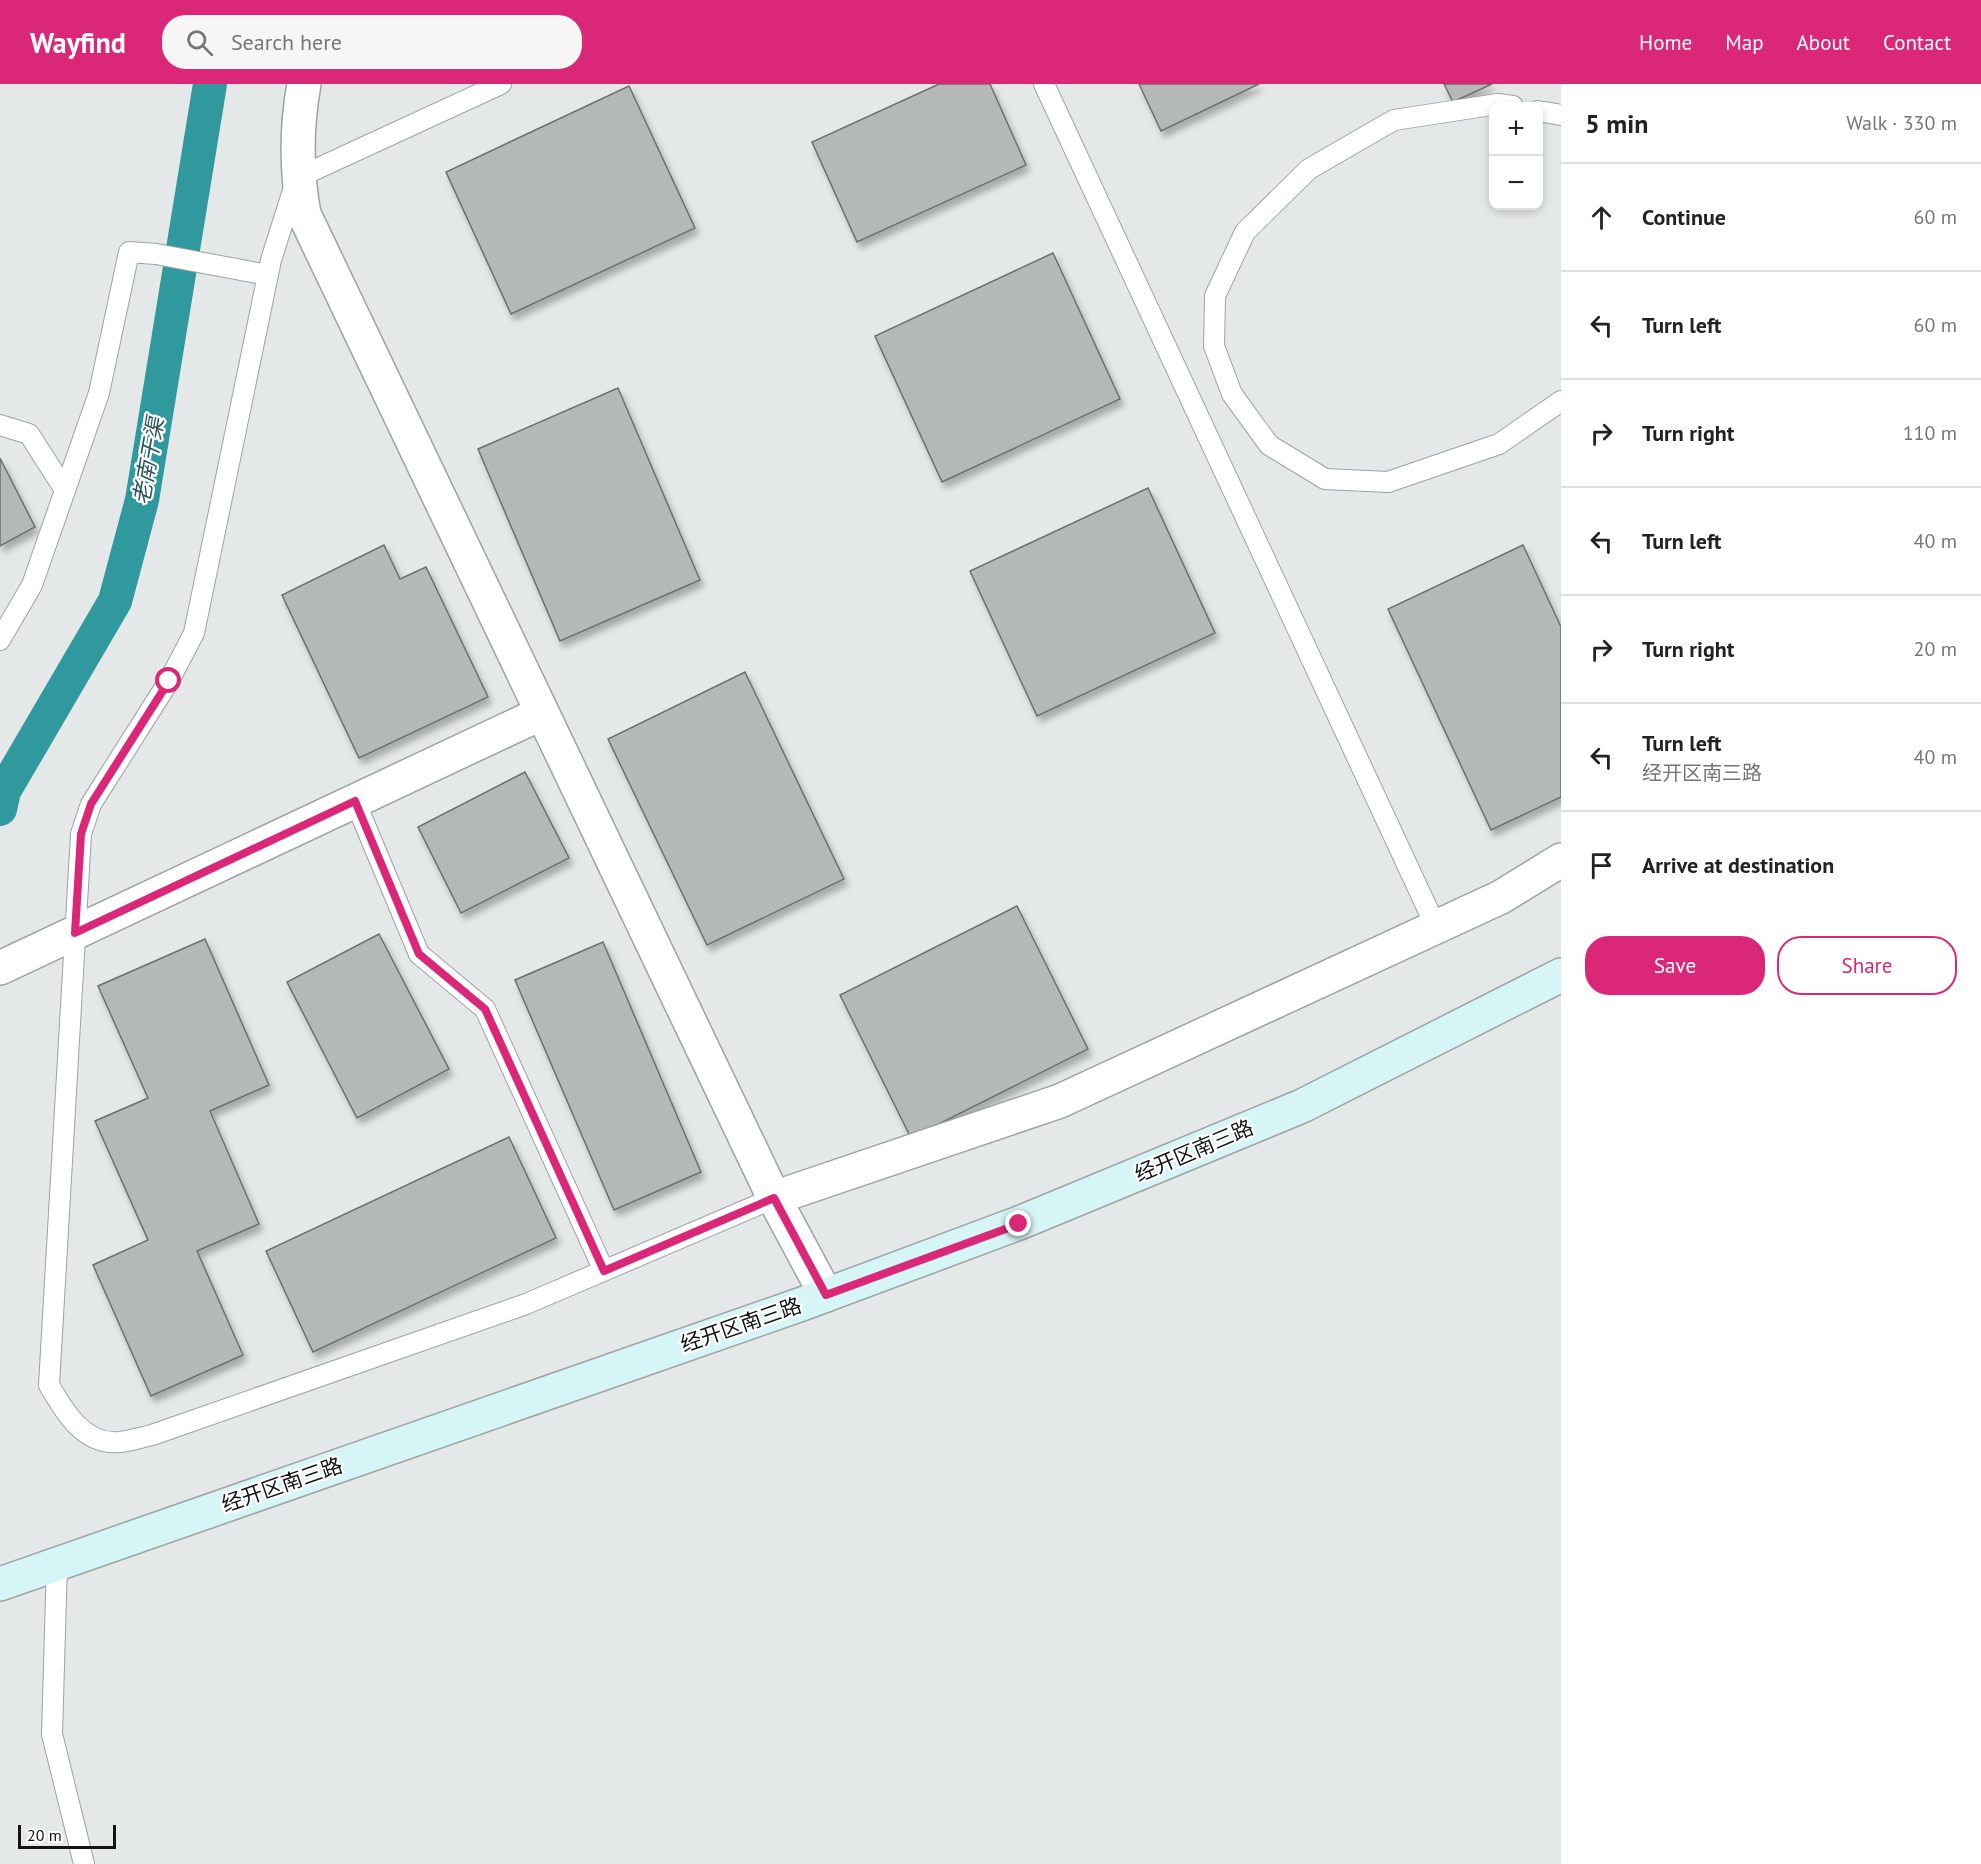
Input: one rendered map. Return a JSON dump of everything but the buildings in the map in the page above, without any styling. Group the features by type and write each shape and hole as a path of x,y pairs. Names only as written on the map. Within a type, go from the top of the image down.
{"street":[{"path":"304,84 298,114 297,178 304,214 774,1198 826,1295"},
{"path":"0,968 542,713"},
{"path":"774,1198 1060,1101 1501,897 1561,860"},
{"name":"经开区南三路","path":"0,1584 826,1295 1019,1224 1302,1106 1561,975"}],"lane":[{"path":"501,84 297,178 259,274 194,633 169,681 91,804 81,834 61,940 49,1384 66,1416 89,1435 118,1443 152,1435 526,1304 774,1198"},
{"path":"1044,84 1436,927"},
{"path":"1489,105 1394,120 1309,169 1245,232 1215,296 1214,346 1232,394 1269,444 1325,479 1388,482 1499,444 1561,401"},
{"path":"1543,112 1561,115"},
{"path":"0,640 32,585 99,393 129,252 156,254 259,274"},
{"path":"0,425 29,434 65,490"},
{"path":"355,801 419,954 485,1009 604,1271"},
{"path":"57,1563 52,1734 84,1864"}],"waterway":[{"name":"老南干渠","path":"0,809 4,791 115,601 142,500 210,84"}],"route":[{"path":"169,681 91,804 81,834 75,933 355,801 419,954 485,1009 604,1271 774,1198 826,1295 1019,1224"}]}
